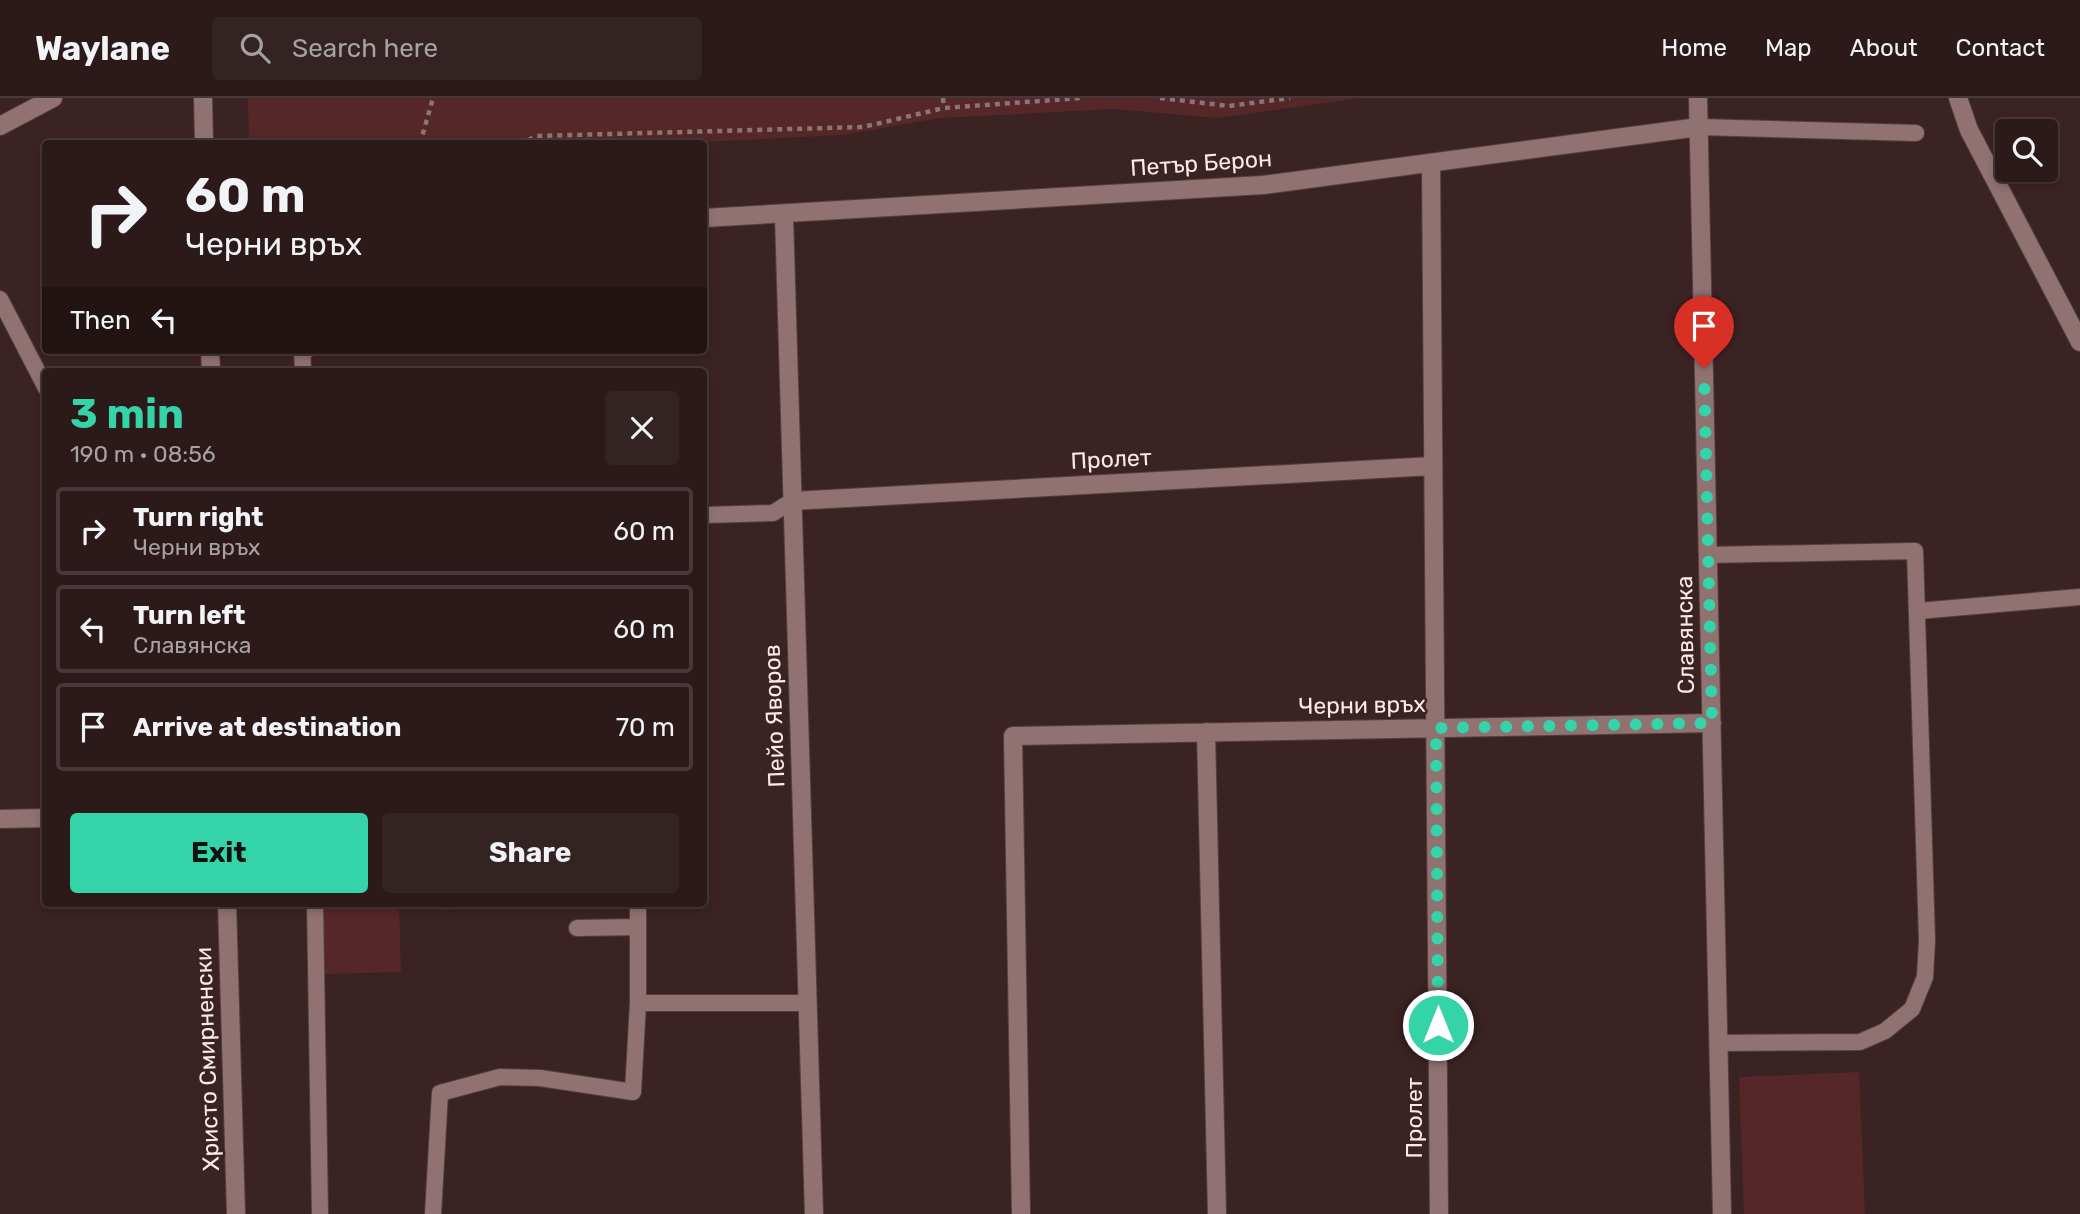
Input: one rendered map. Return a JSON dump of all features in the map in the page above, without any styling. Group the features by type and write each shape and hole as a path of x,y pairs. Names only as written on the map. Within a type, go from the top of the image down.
{"street":[{"path":"0,126 53,98"},
{"path":"203,98 204,140"},
{"name":"Славянска","path":"1698,98 1722,1214"},
{"path":"1958,98 1969,130 2080,342"},
{"name":"Петър Берон","path":"707,218 783,216 1263,185 1431,165 1699,127"},
{"path":"1431,165 1436,728"},
{"name":"Пейо Яворов","path":"783,216 814,1214"},
{"name":"Пролет","path":"792,501 1433,466"},
{"name":"Черни връх","path":"1021,1214 1013,736 1712,723"},
{"name":"Пролет","path":"1436,728 1439,1214"},
{"path":"1206,732 1217,1214"},
{"path":"0,819 42,818"},
{"name":"Христо Смирненски","path":"227,907 236,1214"}],"lane":[{"path":"1699,127 1916,132"},
{"path":"0,299 42,380"},
{"path":"707,515 773,513 792,501"},
{"path":"1708,555 1915,551 1927,940 1925,976 1912,1009 1885,1031 1860,1042 1719,1043"},
{"path":"1918,611 2080,597"},
{"path":"315,907 320,1214"},
{"path":"433,1214 440,1093 500,1077 540,1078 633,1092 638,1003 638,907"},
{"path":"577,928 638,927"},
{"path":"638,1003 808,1003"}],"path":[{"path":"420,140 433,98"},
{"path":"943,98 944,108"},
{"path":"528,140 537,136 863,127 944,108 1081,98"},
{"path":"1160,98 1229,106 1290,98"}],"shaded area":[{"path":"248,98 1360,98 1218,118 1113,109 940,118 842,135 707,142 249,140"},
{"path":"323,907 399,907 401,972 325,974"},
{"path":"439,907 515,907 439,910"},
{"path":"1859,1072 1865,1214 1744,1214 1739,1077"}],"route":[{"path":"1438,1025 1436,728 1712,723 1704,368"}]}
